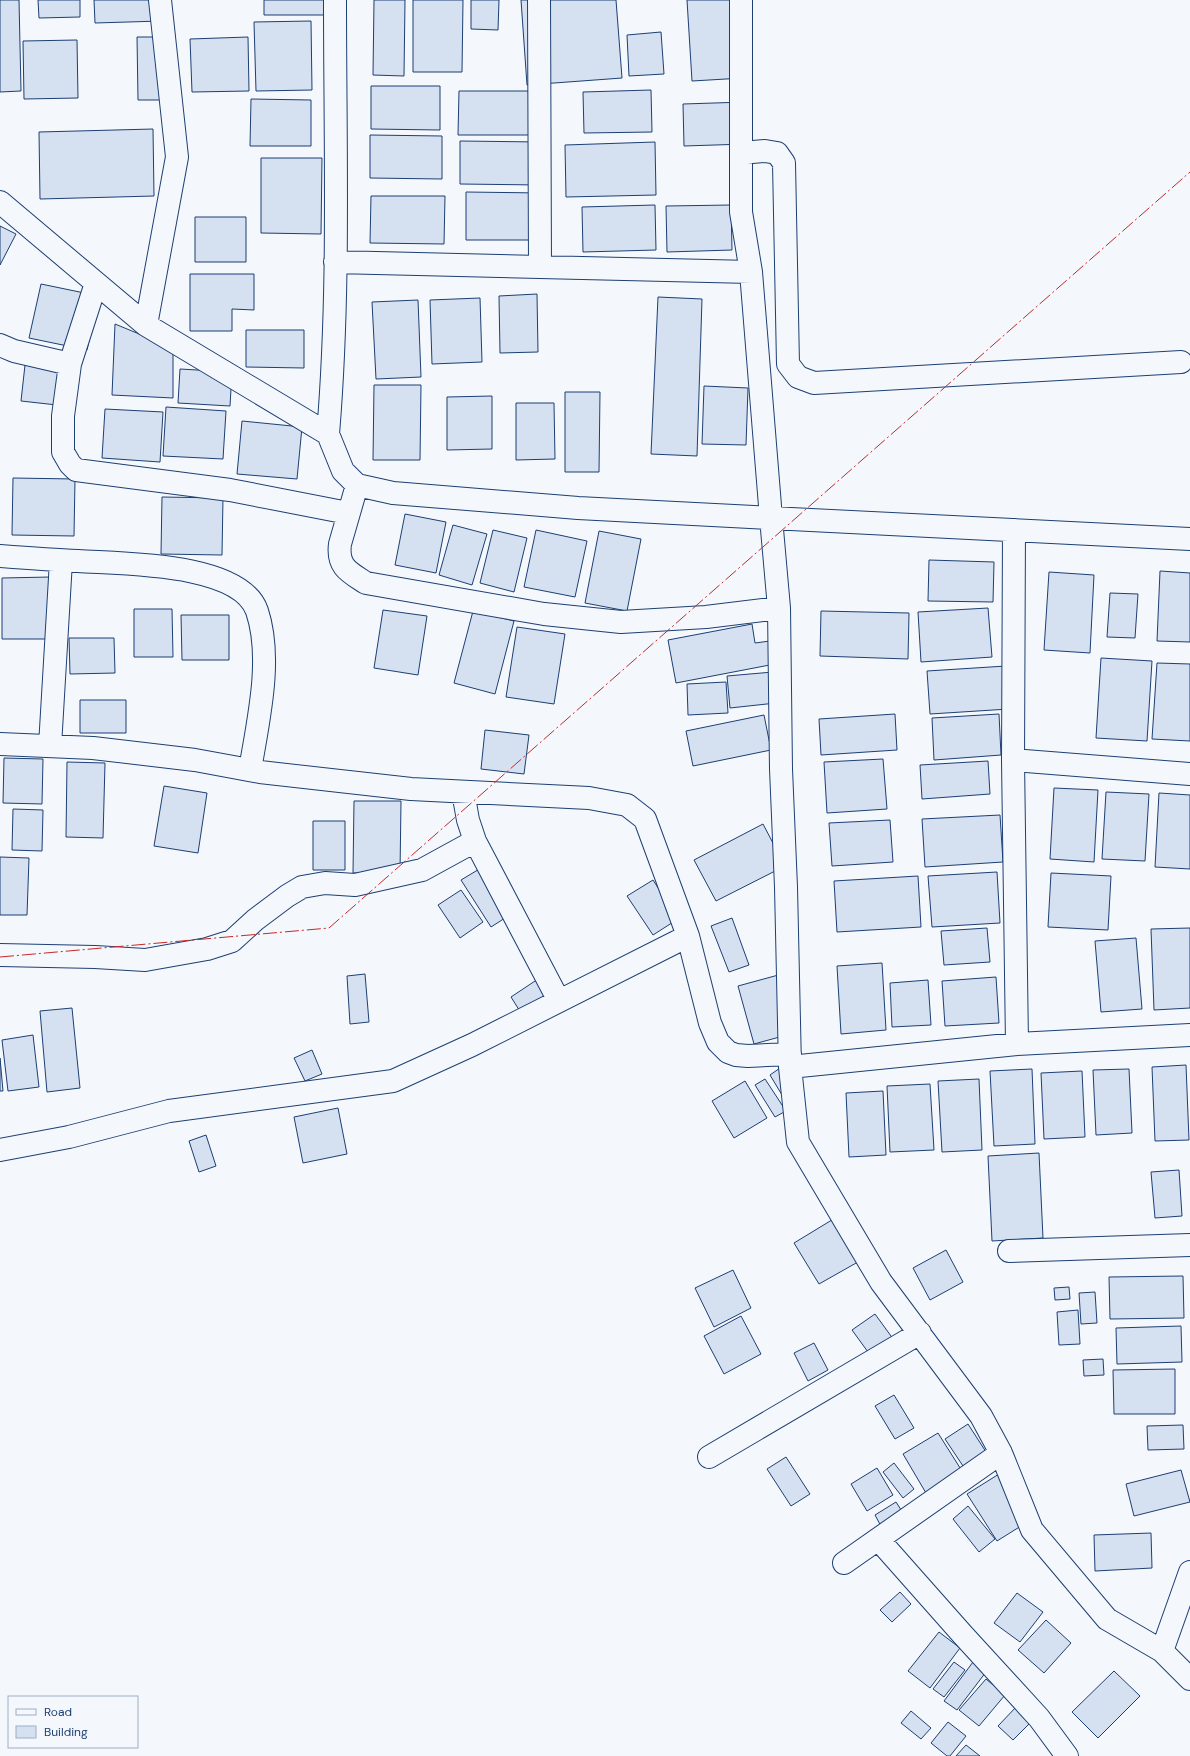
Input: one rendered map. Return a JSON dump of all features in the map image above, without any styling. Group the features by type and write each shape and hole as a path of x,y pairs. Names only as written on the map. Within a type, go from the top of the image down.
{"street":[{"path":"146,325 177,156 160,0"},
{"path":"335,0 335,262 333,368 328,434 342,471 356,484 393,493 562,507 1190,540"},
{"path":"539,0 540,268"},
{"path":"740,0 741,212 751,272 779,608 781,769 786,887 790,1061 798,1142 881,1282 981,1416 1000,1453 1032,1530 1107,1619 1162,1651 1190,1679"},
{"path":"740,153 765,151 777,153 784,163 788,364 798,377 814,383 1181,362"},
{"path":"0,202 146,325 328,434"},
{"path":"335,262 751,272"},
{"path":"96,283 70,364 63,416 63,452 70,464 76,470 230,490 348,513"},
{"path":"0,345 14,351 70,364"},
{"path":"356,484 338,554 345,570 366,583 544,614 621,622 706,617 779,608"},
{"path":"1014,530 1014,760 1017,1044"},
{"path":"0,556 157,566 199,573 232,584 249,598 257,611 264,645 262,694 250,770"},
{"path":"50,746 61,560"},
{"path":"0,744 93,748 195,760 250,770 411,789 589,798 627,805 645,818 688,936 710,1023 718,1042 728,1052 736,1055 790,1061 1017,1044 1190,1035"},
{"path":"1014,760 1190,774"},
{"path":"463,792 468,820 475,841 559,1001"},
{"path":"0,955 95,957 145,960 207,949 232,941 255,920 287,896 302,887 325,883 355,885 422,870 475,841"},
{"path":"0,1150 70,1137 169,1111 393,1081 472,1045 688,936"},
{"path":"1008,1251 1190,1245"},
{"path":"709,1457 920,1333"},
{"path":"844,1563 1000,1453"},
{"path":"878,1539 1039,1718 1067,1756"},
{"path":"1162,1651 1190,1572"}],"building":[{"path":"0,0 19,0 21,91 0,92"},
{"path":"38,0 80,0 80,17 39,18"},
{"path":"94,0 160,0 161,21 95,23"},
{"path":"264,0 330,0 330,15 264,15"},
{"path":"374,0 405,0 404,76 373,75"},
{"path":"413,0 463,0 462,72 413,72"},
{"path":"471,0 499,0 498,30 471,29"},
{"path":"521,0 616,0 622,78 527,85"},
{"path":"687,0 737,0 743,78 692,81"},
{"path":"311,21 312,90 256,91 254,22"},
{"path":"661,32 664,74 629,76 627,35"},
{"path":"137,37 160,37 162,100 138,100"},
{"path":"248,37 249,91 192,92 190,39"},
{"path":"77,40 78,98 24,99 23,41"},
{"path":"371,86 440,86 440,130 371,129"},
{"path":"651,90 652,132 584,133 583,92"},
{"path":"459,91 546,91 546,135 458,135"},
{"path":"251,99 311,100 311,146 250,146"},
{"path":"745,102 746,144 684,146 683,104"},
{"path":"153,129 154,196 40,199 39,132"},
{"path":"370,135 442,136 442,179 370,178"},
{"path":"460,141 540,142 540,185 460,184"},
{"path":"655,142 656,195 566,197 565,145"},
{"path":"261,158 322,158 321,234 261,233"},
{"path":"466,192 541,193 541,240 466,240"},
{"path":"371,196 445,196 444,244 370,243"},
{"path":"655,205 656,250 583,252 582,207"},
{"path":"731,205 732,250 667,252 666,206"},
{"path":"195,217 246,217 246,262 195,262"},
{"path":"0,226 16,234 0,265"},
{"path":"190,274 254,274 254,310 232,309 232,331 190,331"},
{"path":"41,284 99,296 87,350 29,338"},
{"path":"537,294 538,352 500,353 499,296"},
{"path":"658,297 702,299 697,456 651,454"},
{"path":"480,298 482,362 432,364 430,300"},
{"path":"418,300 421,377 376,379 372,302"},
{"path":"115,324 173,348 173,398 112,395"},
{"path":"246,330 304,330 304,368 246,367"},
{"path":"25,365 79,370 75,407 21,401"},
{"path":"180,369 232,372 230,406 178,403"},
{"path":"374,385 421,385 420,460 373,460"},
{"path":"704,386 748,388 746,445 702,444"},
{"path":"565,392 600,392 599,472 565,472"},
{"path":"492,396 492,449 447,450 447,397"},
{"path":"516,403 554,403 555,459 516,460"},
{"path":"166,407 226,411 223,459 163,456"},
{"path":"105,409 163,412 160,462 102,458"},
{"path":"242,421 302,427 297,479 237,474"},
{"path":"13,478 75,479 74,536 12,535"},
{"path":"162,497 223,498 222,555 161,554"},
{"path":"405,514 446,522 436,573 395,565"},
{"path":"453,525 487,534 472,585 439,575"},
{"path":"493,530 527,538 514,592 480,583"},
{"path":"536,530 587,541 575,597 524,587"},
{"path":"599,531 641,539 627,611 585,603"},
{"path":"929,560 994,562 993,602 928,601"},
{"path":"1160,571 1190,573 1190,642 1157,641"},
{"path":"1049,572 1094,575 1090,653 1044,650"},
{"path":"50,577 51,639 2,639 2,578"},
{"path":"1110,593 1138,594 1135,638 1107,637"},
{"path":"988,608 992,657 921,662 918,612"},
{"path":"134,609 172,609 173,657 134,657"},
{"path":"383,610 427,616 418,675 374,668"},
{"path":"473,611 514,621 495,694 454,683"},
{"path":"821,611 909,613 908,659 820,656"},
{"path":"181,615 229,615 229,660 182,660"},
{"path":"752,624 755,643 770,641 775,664 676,683 668,640"},
{"path":"517,627 565,634 554,704 506,697"},
{"path":"69,638 114,638 115,673 70,674"},
{"path":"1101,658 1152,661 1147,741 1096,738"},
{"path":"1157,663 1190,664 1190,741 1152,739"},
{"path":"1006,666 1009,709 930,714 927,671"},
{"path":"773,672 776,703 730,708 727,676"},
{"path":"726,682 728,713 688,715 687,684"},
{"path":"80,700 126,700 126,733 80,733"},
{"path":"895,714 897,750 821,755 819,719"},
{"path":"999,714 1001,755 934,760 932,718"},
{"path":"764,715 771,750 693,766 686,731"},
{"path":"485,730 529,735 524,774 481,769"},
{"path":"4,758 43,759 42,804 3,803"},
{"path":"883,759 887,809 827,813 824,762"},
{"path":"988,761 990,794 922,799 920,765"},
{"path":"67,762 105,763 103,838 66,837"},
{"path":"164,786 207,793 198,853 154,846"},
{"path":"1054,788 1098,790 1094,862 1050,859"},
{"path":"1106,792 1149,794 1145,861 1102,859"},
{"path":"1159,793 1190,795 1190,869 1155,867"},
{"path":"354,801 401,801 400,873 353,873"},
{"path":"13,809 43,810 42,851 12,850"},
{"path":"1000,815 1003,862 925,867 922,819"},
{"path":"890,820 893,862 832,866 829,823"},
{"path":"313,821 345,821 345,870 313,870"},
{"path":"763,824 785,866 716,901 694,860"},
{"path":"0,857 29,858 27,915 0,915"},
{"path":"486,865 516,911 491,927 461,880"},
{"path":"997,872 1000,923 932,927 928,876"},
{"path":"1051,873 1111,876 1108,930 1048,927"},
{"path":"918,876 921,927 837,932 834,881"},
{"path":"653,880 678,919 653,935 627,896"},
{"path":"461,890 483,922 460,938 438,905"},
{"path":"732,918 749,965 729,972 711,926"},
{"path":"987,928 990,962 944,965 941,931"},
{"path":"1190,928 1190,1008 1154,1010 1151,929"},
{"path":"1136,938 1142,1009 1101,1012 1095,941"},
{"path":"882,963 886,1030 841,1034 837,966"},
{"path":"550,971 560,987 521,1013 511,997"},
{"path":"365,974 369,1022 350,1024 347,976"},
{"path":"782,974 798,1032 754,1044 738,986"},
{"path":"996,977 999,1023 945,1026 942,981"},
{"path":"928,980 931,1025 892,1027 890,983"},
{"path":"72,1008 80,1088 47,1092 40,1011"},
{"path":"33,1035 39,1087 8,1091 2,1040"},
{"path":"312,1050 322,1074 305,1081 294,1058"},
{"path":"0,1058 3,1091 0,1091"},
{"path":"1186,1065 1189,1140 1155,1141 1152,1067"},
{"path":"780,1068 788,1105 770,1075"},
{"path":"1032,1069 1035,1144 994,1146 990,1071"},
{"path":"1129,1069 1132,1133 1096,1135 1093,1070"},
{"path":"1082,1071 1085,1137 1044,1139 1041,1073"},
{"path":"765,1079 786,1111 775,1117 755,1085"},
{"path":"979,1079 982,1150 942,1152 938,1081"},
{"path":"745,1081 767,1118 734,1138 712,1101"},
{"path":"930,1084 934,1150 890,1152 887,1086"},
{"path":"883,1091 886,1155 849,1157 846,1093"},
{"path":"338,1108 347,1154 303,1163 294,1117"},
{"path":"206,1135 216,1166 199,1172 189,1141"},
{"path":"1039,1153 1043,1238 992,1241 988,1156"},
{"path":"1179,1170 1182,1216 1155,1218 1151,1172"},
{"path":"840,1215 865,1258 819,1284 794,1243"},
{"path":"946,1250 963,1282 930,1300 913,1268"},
{"path":"733,1270 751,1308 714,1327 695,1288"},
{"path":"1183,1276 1184,1318 1110,1319 1109,1277"},
{"path":"1069,1287 1070,1299 1055,1300 1054,1288"},
{"path":"1095,1292 1097,1323 1081,1324 1079,1293"},
{"path":"1078,1310 1080,1344 1059,1345 1057,1312"},
{"path":"875,1314 899,1347 876,1363 852,1330"},
{"path":"741,1316 761,1354 724,1374 704,1336"},
{"path":"1181,1326 1182,1362 1117,1364 1116,1328"},
{"path":"814,1343 828,1370 808,1381 794,1353"},
{"path":"1103,1359 1104,1375 1084,1376 1083,1360"},
{"path":"1175,1369 1175,1414 1114,1414 1113,1370"},
{"path":"894,1395 914,1428 895,1439 875,1406"},
{"path":"968,1424 988,1455 965,1469 945,1439"},
{"path":"1183,1425 1184,1449 1148,1450 1147,1426"},
{"path":"938,1433 962,1471 926,1493 903,1454"},
{"path":"786,1457 810,1494 791,1506 767,1469"},
{"path":"894,1463 914,1489 903,1498 883,1472"},
{"path":"877,1468 893,1495 867,1511 851,1484"},
{"path":"1181,1470 1190,1502 1134,1516 1126,1484"},
{"path":"999,1474 1029,1521 997,1541 967,1494"},
{"path":"896,1502 905,1516 883,1530 875,1515"},
{"path":"968,1506 995,1539 979,1552 953,1519"},
{"path":"1151,1533 1152,1568 1095,1571 1094,1535"},
{"path":"900,1592 911,1604 892,1622 880,1610"},
{"path":"1017,1593 1043,1612 1020,1642 994,1623"},
{"path":"1046,1620 1071,1643 1044,1673 1018,1650"},
{"path":"939,1632 960,1648 930,1688 908,1671"},
{"path":"954,1662 965,1670 944,1697 933,1689"},
{"path":"973,1662 986,1672 957,1710 944,1701"},
{"path":"1114,1671 1140,1696 1098,1738 1072,1712"},
{"path":"986,1679 1005,1695 979,1726 959,1710"},
{"path":"1017,1706 1032,1721 1013,1740 998,1726"},
{"path":"911,1711 931,1728 921,1739 901,1723"},
{"path":"948,1722 966,1736 950,1756 947,1756 931,1743"},
{"path":"966,1745 980,1756 956,1756"}],"power":[{"path":"0,957 329,928 1190,172"}]}
